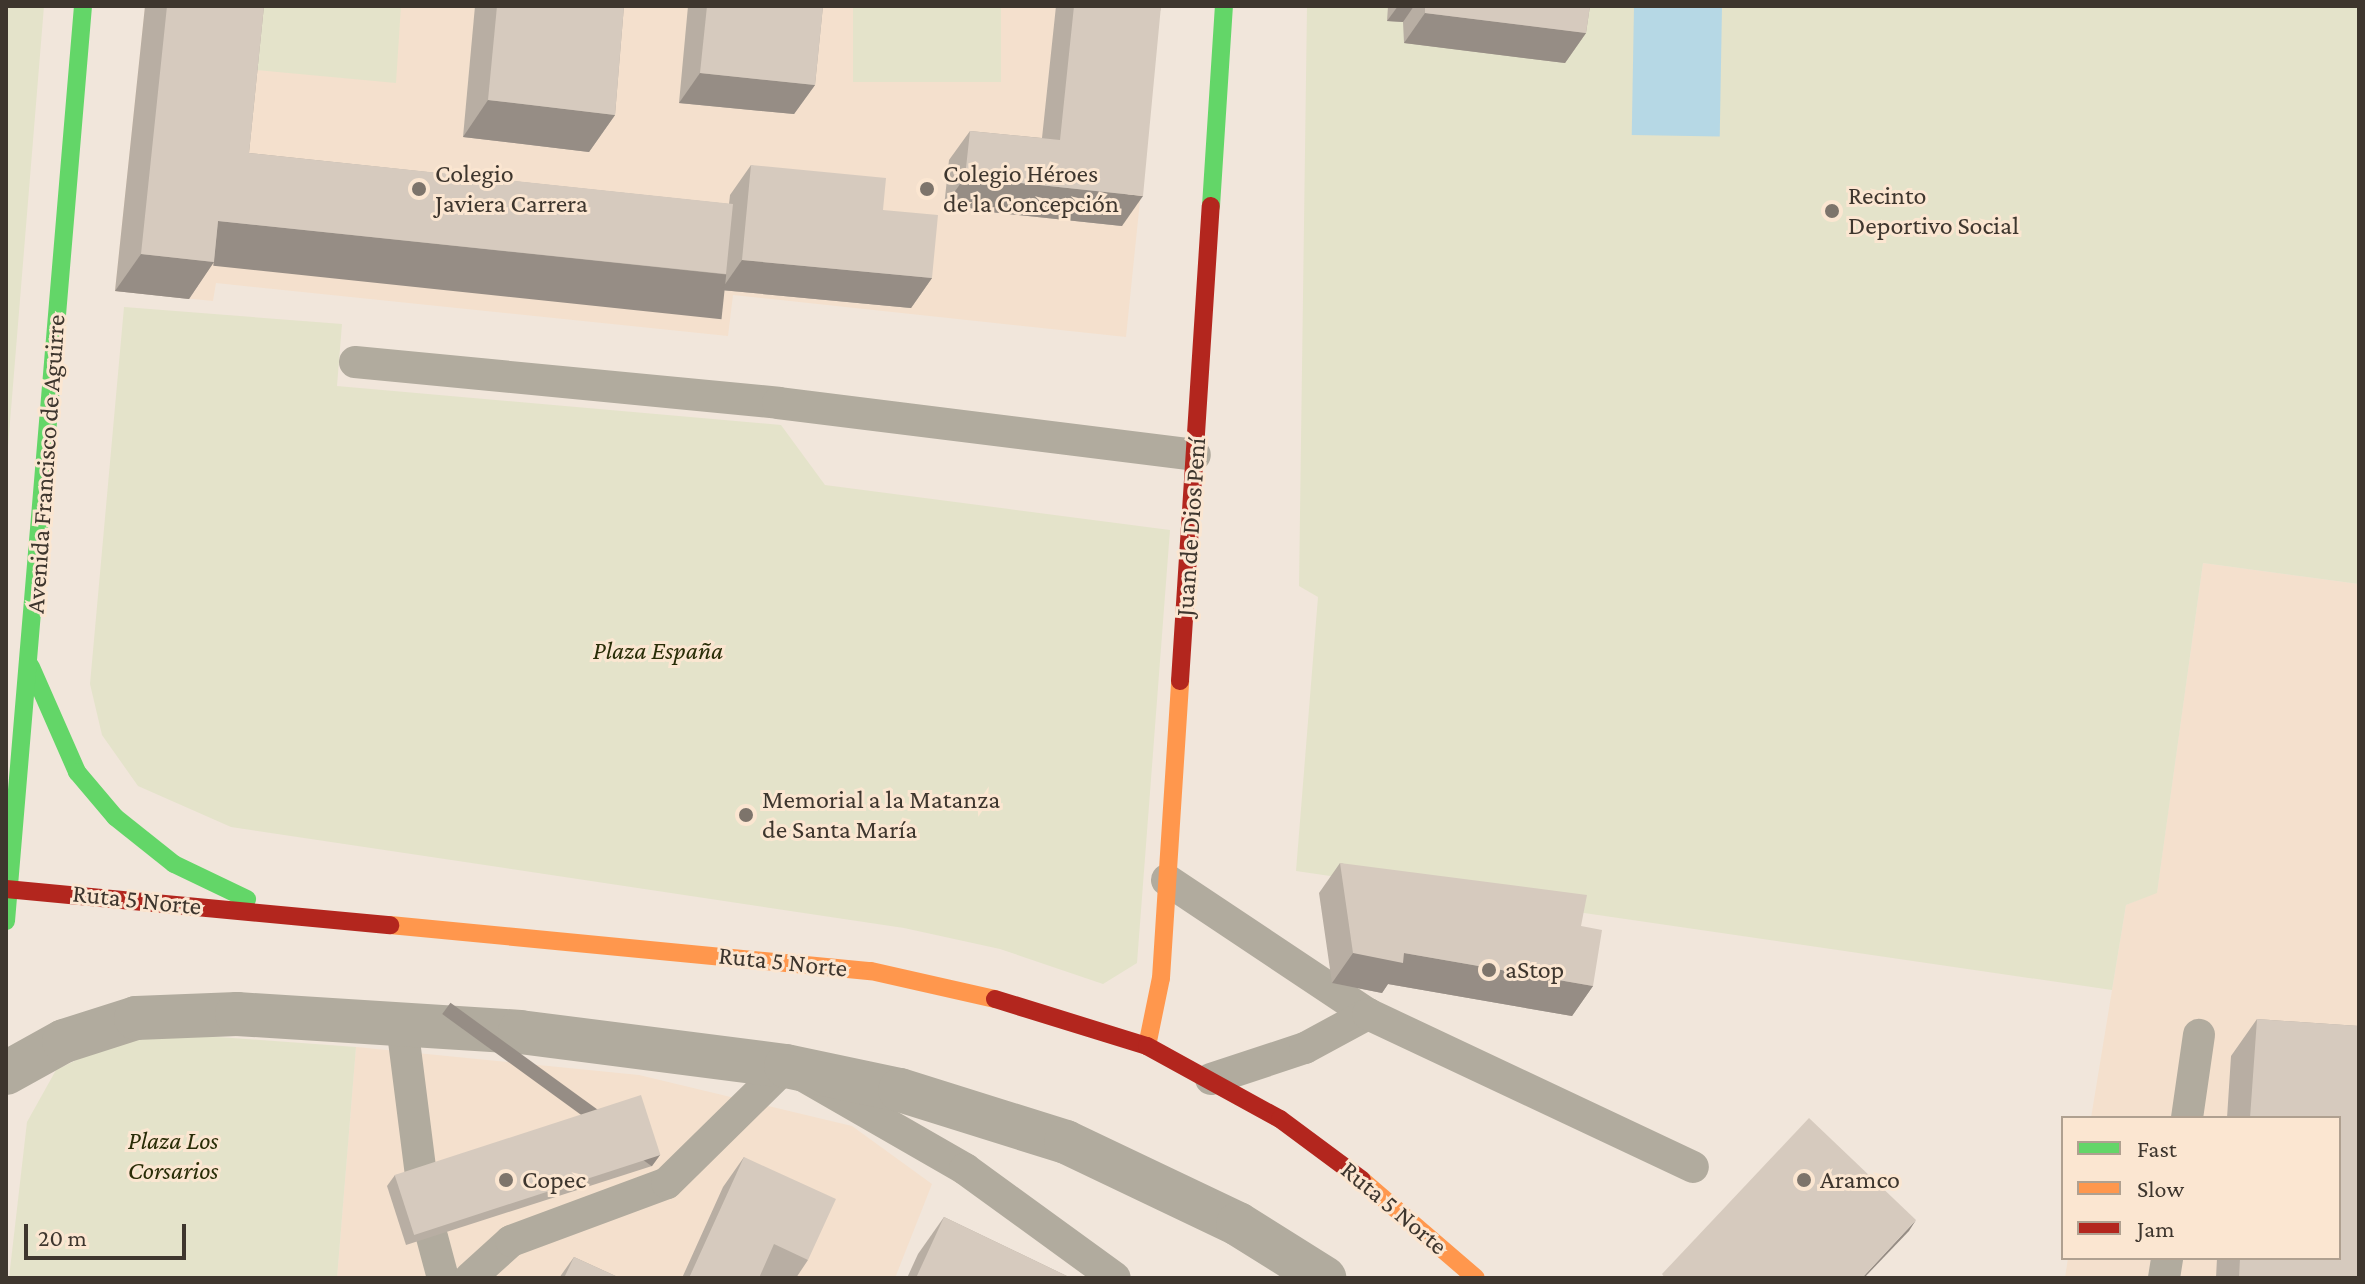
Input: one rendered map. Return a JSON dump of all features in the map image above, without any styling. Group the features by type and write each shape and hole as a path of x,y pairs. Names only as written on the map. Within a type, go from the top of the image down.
{"main road":[{"name":"Avenida Francisco de Aguirre","path":"6,921 31,667 83,6"},
{"name":"Juan de Dios Pení","path":"1147,1046 1161,978 1224,6"},
{"path":"31,667 77,772 115,817 174,864 278,914"},
{"name":"Ruta 5 Norte","path":"8,889 871,971 974,992 1147,1046 1211,1079 1345,1165 1476,1278"}],"street":[{"path":"6,1073 64,1041 136,1018 237,1014 637,1044 786,1066 900,1090 1066,1142 1238,1224 1324,1278"}],"lane":[{"path":"355,362 778,403 1195,455"},
{"path":"1167,880 1368,1014 1693,1167"},
{"path":"1211,1079 1305,1048 1368,1014"},
{"path":"402,1025 421,1175"},
{"path":"2187,1116 2199,1035"},
{"path":"470,1278 511,1241 667,1183 786,1066 965,1169 1115,1278"},
{"path":"432,1237 443,1278"}],"shaded area":[{"path":"145,6 1160,6 1126,337 733,295 728,336 216,283 213,301 115,291"},
{"path":"2203,563 2359,584 2359,1278 2065,1278 2068,1260 2341,1260 2341,1116 2091,1116 2126,905 2157,892"},
{"path":"356,1047 639,1075 852,1126 932,1184 895,1278 337,1278"}],"green space":[{"path":"6,6 44,6 6,471"},
{"path":"261,6 401,6 396,83 256,70"},
{"path":"853,6 1001,6 1001,82 853,82"},
{"path":"1307,6 2359,6 2359,584 2203,563 2157,893 2126,905 2112,990 1296,871 1318,597 1299,586"},
{"name":"Plaza España","path":"124,307 342,324 337,386 781,425 825,485 1170,530 1137,963 1103,984 1000,949 904,928 231,827 138,786 102,735 90,684"},
{"name":"Plaza Los Corsarios","path":"150,1032 356,1047 337,1278 9,1278 27,1122 56,1070 109,1044"}],"water":[{"path":"1634,6 1722,8 1720,137 1632,135"}],"building":[{"path":"167,6 264,6 249,153 733,204 726,274 218,221 214,262 141,254"},
{"path":"497,6 624,6 615,115 488,100"},
{"path":"707,6 823,6 815,85 700,73"},
{"path":"1074,6 1161,6 1143,196 965,177 970,131 1060,140"},
{"path":"1425,6 1590,6 1586,33 1425,13"},
{"path":"751,165 886,178 883,210 938,215 932,278 742,260"},
{"path":"1340,863 1587,895 1581,926 1602,930 1593,986 1404,953 1403,963 1353,953"},
{"path":"2257,1019 2359,1026 2359,1278 2239,1278 2240,1260 2341,1260 2341,1116 2250,1116"},
{"name":"Copec","path":"641,1095 660,1155 414,1235 395,1175"},
{"name":"Aramco","path":"1809,1118 1916,1220 1862,1278 1665,1278 1662,1274"},
{"path":"744,1157 836,1199 808,1260 774,1244 759,1278 689,1278"},
{"path":"944,1217 1071,1278 916,1278"},
{"path":"574,1257 620,1278 564,1278"}],"traffic: fast":[{"path":"6,921 83,6"},
{"path":"1211,206 1224,6"},
{"path":"31,667 77,772 115,817 174,864 247,899"}],"traffic: slow":[{"path":"1147,1046 1161,978 1180,681"},
{"path":"390,925 871,971 995,999"},
{"path":"1362,1180 1476,1278"}],"traffic: jam":[{"path":"1180,681 1211,206"},
{"path":"6,889 390,925"},
{"path":"995,999 1147,1046 1280,1119 1362,1180"}],"place":[{"name":"Colegio Javiera Carrera","path":"419,189"},
{"name":"Colegio Héroes de la Concepción","path":"927,189"},
{"name":"Recinto Deportivo Social","path":"1832,211"},
{"name":"Memorial a la Matanza de Santa María","path":"746,815"},
{"name":"aStop","path":"1489,970"},
{"name":"Copec","path":"506,1180"},
{"name":"Aramco","path":"1804,1180"}]}
